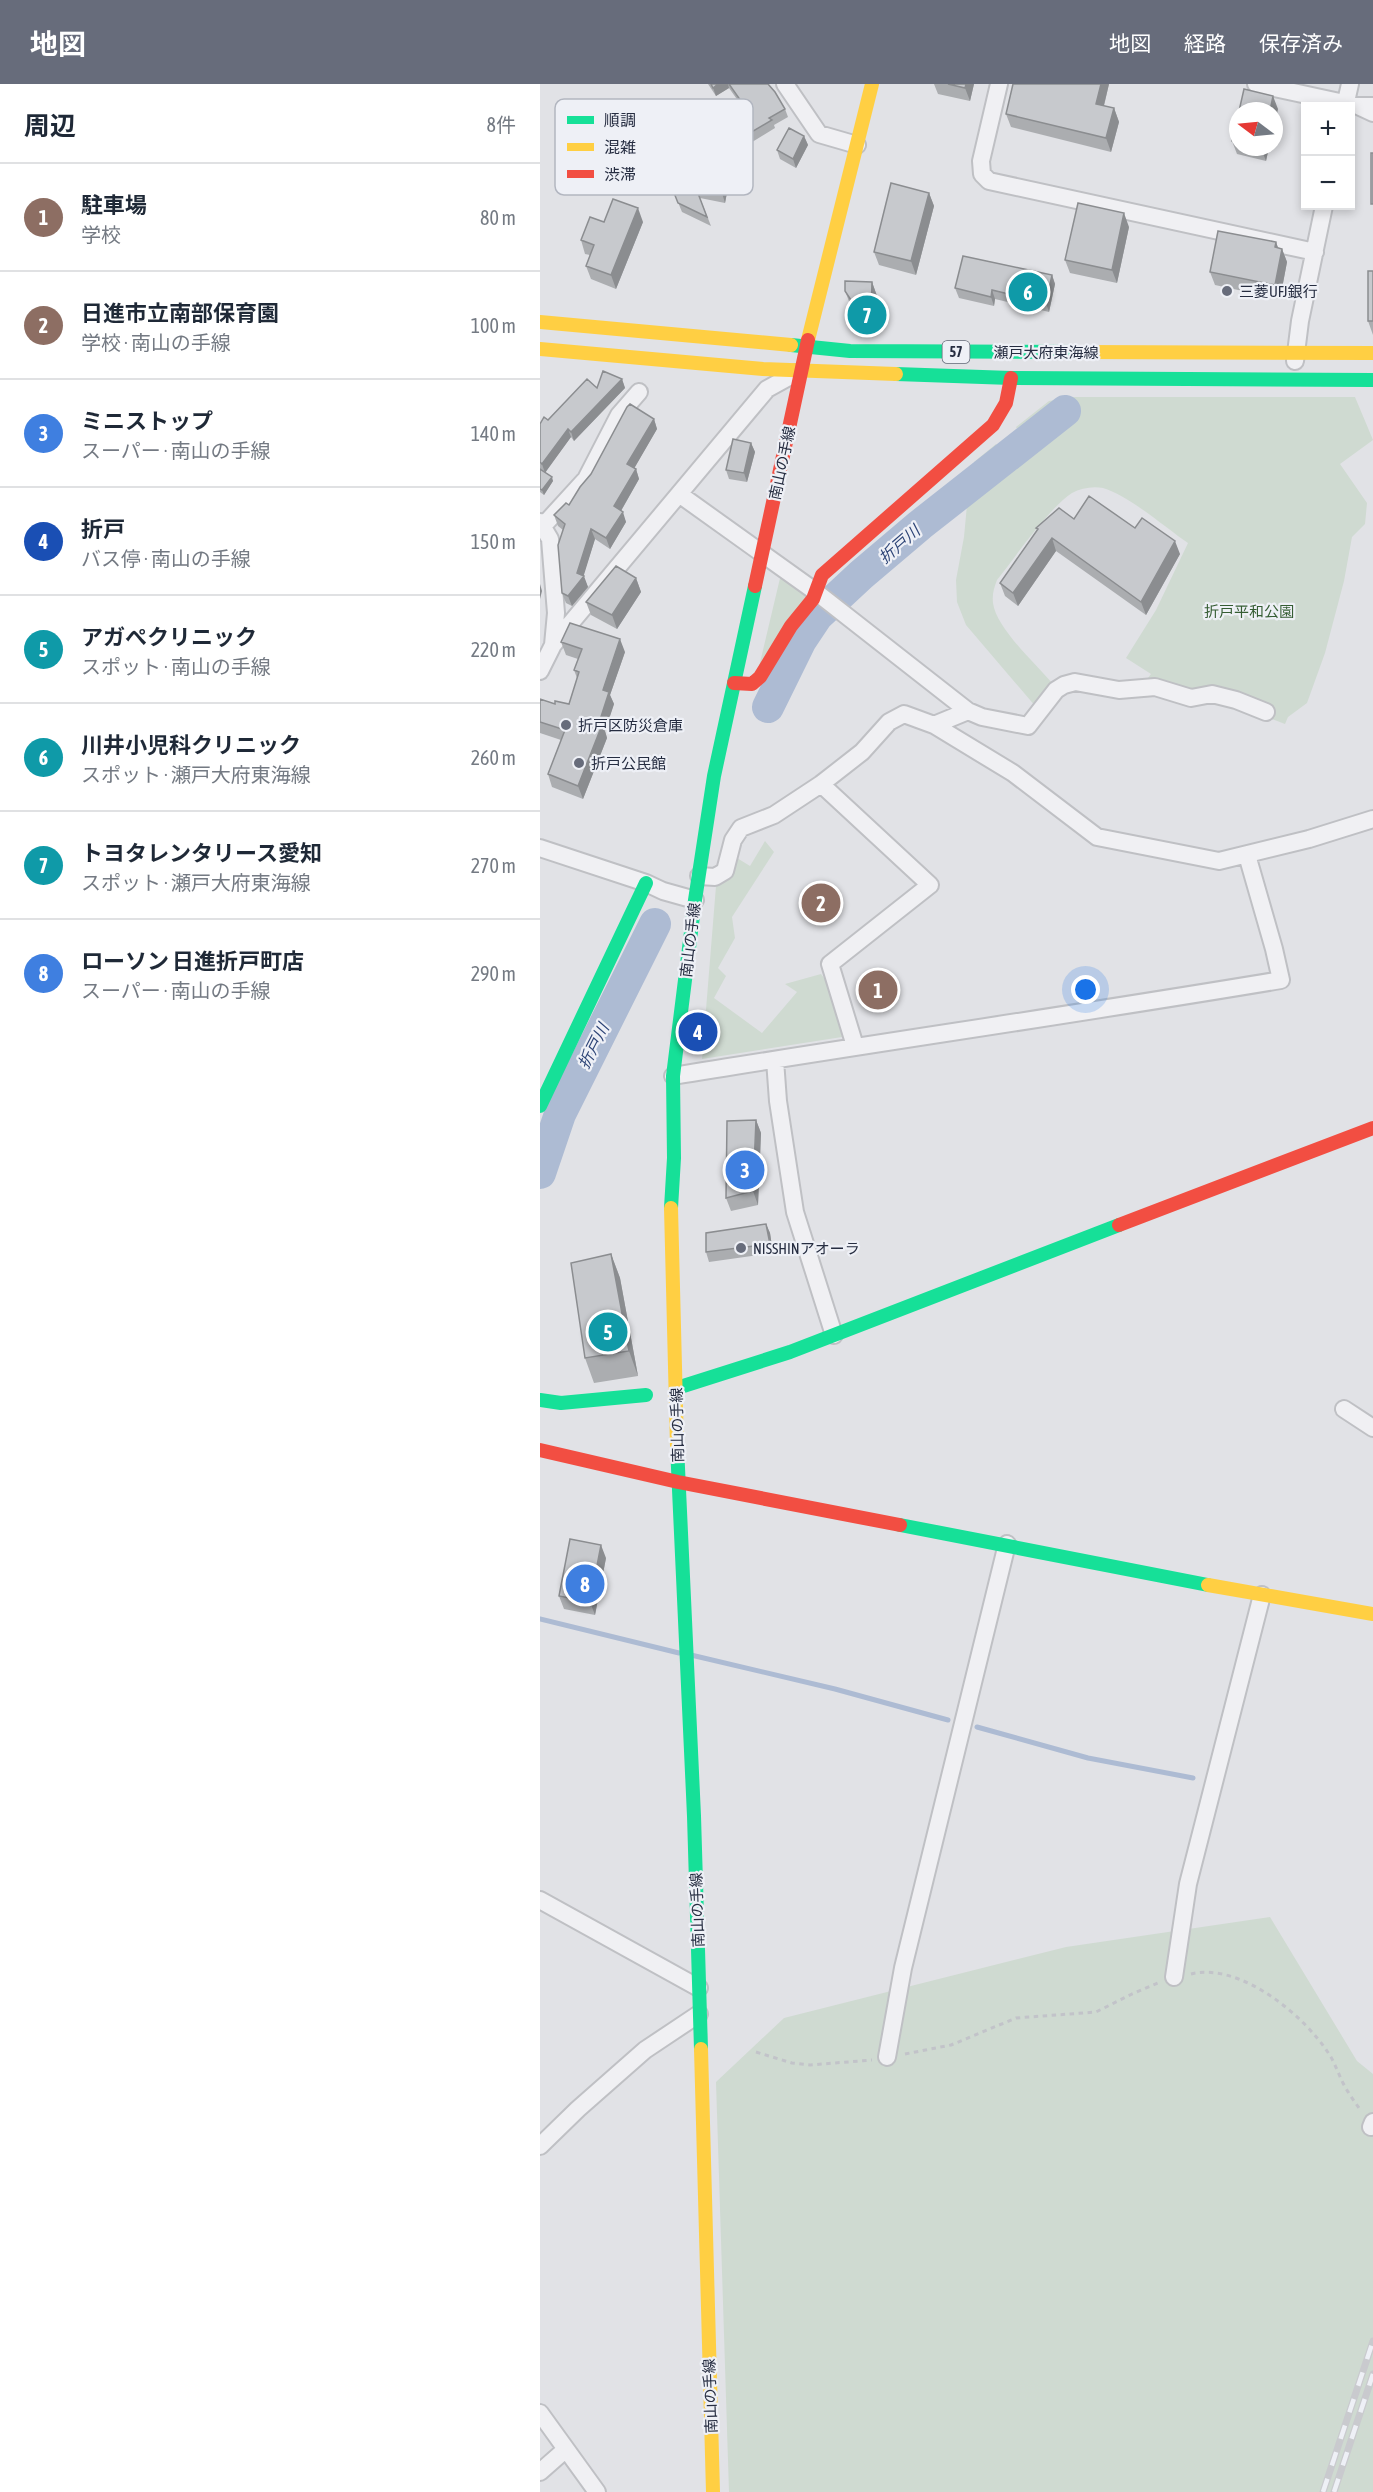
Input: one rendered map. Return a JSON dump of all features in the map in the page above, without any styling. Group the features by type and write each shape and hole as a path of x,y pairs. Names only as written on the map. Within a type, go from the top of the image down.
{"street":[{"path":"785,84 819,134 857,145"},
{"name":"南山の手線","path":"713,2492 694,1816 685,1661 670,1222 674,1158 673,1076 695,900 714,776 807,345 872,84"},
{"path":"999,84 981,161 982,174 989,181 1315,252"},
{"path":"1256,84 1359,107"},
{"path":"1350,84 1359,107"},
{"path":"1296,379 1295,352 1323,210"},
{"name":"瀬戸大府東海線","path":"540,322 772,345 807,345 850,351 1373,353"},
{"name":"瀬戸大府東海線","path":"540,349 764,369 1011,378 1373,380"},
{"path":"540,671 553,645 767,389 802,370"},
{"path":"734,683 752,684 760,677 791,626 818,594 822,575 993,425 1009,399 1011,378"},
{"path":"553,645 556,613 550,538 541,525 586,479 619,415 639,392"},
{"path":"679,494 763,552 968,711 982,717 1028,726 1056,690 1075,682 1119,690 1155,687 1191,698 1212,694 1236,700 1266,712"},
{"path":"934,725 968,711"},
{"path":"699,876 715,877 725,871 733,840 741,828 774,815 821,784 862,752 889,722 904,714 934,725 1013,773 1077,825 1097,837 1219,861 1309,839 1373,819"},
{"path":"821,784 930,885 830,964 855,1046"},
{"path":"540,848 695,900"},
{"path":"673,1076 855,1046 1087,1013 1281,980 1247,855"},
{"path":"540,1106 646,883"},
{"path":"775,1060 778,1101 795,1212 834,1335"},
{"path":"677,1388 790,1352 1373,1128"},
{"path":"540,1400 561,1403 646,1395"},
{"path":"1344,1409 1373,1428"},
{"path":"540,1450 678,1482 1262,1595 1373,1614"},
{"path":"886,2057 903,1968 1007,1544"},
{"path":"1174,1977 1188,1884 1262,1595"},
{"path":"540,1900 699,1988"},
{"path":"540,2145 645,2050 699,2014"},
{"path":"540,2413 597,2492"},
{"path":"540,2472 565,2450"}],"path":[{"path":"756,2052 792,2063 810,2065 886,2057 951,2045 1016,2018 1096,2012 1174,1977 1199,1972 1220,1973 1245,1982 1298,2017 1330,2055 1344,2083 1372,2125"}],"green space":[{"name":"折戸平和公園","path":"1073,397 1355,397 1373,440 1340,464 1367,503 1365,524 1352,537 1344,581 1325,653 1307,703 1288,717 1285,724 1272,719 1275,710 1237,696 1190,693 1148,678 1151,674 1126,658 1156,610 1188,543 1124,497 1103,488 1091,487 1079,490 1063,500 1033,534 997,580 995,586 993,603 1001,623 1052,683 1036,707 966,625 957,602 956,580 967,505 962,498 1069,415 1062,405 1021,436 1016,427 1049,401"},
{"path":"996,444 1002,451 980,470 974,462"},
{"path":"781,574 810,594 758,671"},
{"path":"765,841 774,852 732,917 735,938 718,968 726,976 714,998 762,1033 797,992 785,984 821,974 831,987 842,1037 702,1059 716,886 733,850 737,858 750,866"},
{"path":"1270,1917 1357,2061 1373,2074 1373,2492 729,2492 716,2082 784,2018 1066,1947"}],"building":[{"path":"729,84 768,84 785,109 753,131 753,99 740,99"},
{"path":"948,84 966,84 965,88"},
{"path":"1013,84 1101,84 1096,104 1114,108 1106,138 1006,114"},
{"path":"1244,89 1273,96 1272,102 1241,102"},
{"path":"789,128 804,136 793,159 777,150"},
{"path":"1371,153 1373,153 1373,204 1371,204"},
{"path":"891,183 929,193 911,261 874,252"},
{"path":"675,195 699,195 707,217 678,203"},
{"path":"613,199 638,208 611,275 586,266 594,245 581,240 590,217 604,222"},
{"path":"1078,203 1124,213 1112,270 1065,260"},
{"path":"1218,231 1276,242 1275,247 1282,249 1275,285 1210,272"},
{"path":"963,256 1052,275 1046,303 992,290 991,297 955,288"},
{"path":"1368,271 1373,271 1373,321 1368,321"},
{"path":"845,281 872,282 871,312 859,312 845,291"},
{"path":"603,371 622,379 571,432 568,429 542,464 540,462 540,424 544,417 548,420 587,379 597,388"},
{"path":"630,404 654,419 627,464 636,469 614,506 623,512 606,538 591,529 577,573 584,576 568,596 562,593 558,545 565,524 554,515 566,503 569,505 591,474"},
{"path":"733,439 751,443 744,473 726,470"},
{"path":"540,469 552,477 542,490 540,489"},
{"path":"1089,496 1135,528 1142,518 1175,541 1141,602 1052,538 1013,593 1000,583 1038,529 1036,528 1059,508 1074,519"},
{"path":"616,566 636,578 612,615 586,602"},
{"path":"570,623 620,639 603,690 609,692 599,723 602,725 578,786 548,774 565,730 540,722 540,699 555,704 555,701 569,704 579,672 574,670 582,649 561,642"},
{"path":"756,1120 753,1191 726,1198 727,1121"},
{"path":"766,1224 770,1244 706,1252 706,1233"},
{"path":"611,1254 629,1351 585,1358 571,1263"},
{"path":"570,1539 601,1545 590,1602 559,1596"}],"waterway":[{"name":"折戸川","path":"768,707 801,640 817,616 920,525 1065,411"},
{"name":"折戸川","path":"540,1173 560,1114 655,924"},
{"path":"540,1619 679,1653"},
{"path":"691,1655 835,1689 948,1720"},
{"path":"977,1727 1088,1758 1193,1778"}],"railway":[{"path":"1323,2492 1373,2341"},
{"path":"1334,2492 1373,2374"}],"traffic: fast":[{"path":"791,345 850,351 1083,352"},
{"path":"896,374 1011,378 1373,380"},
{"path":"671,1208 674,1158 673,1076 695,900 714,776 755,586"},
{"path":"540,1106 646,883"},
{"path":"677,1388 790,1352 1119,1225"},
{"path":"540,1400 561,1403 646,1395"},
{"path":"677,1446 694,1816 701,2049"},
{"path":"900,1525 1208,1585"}],"traffic: slow":[{"path":"808,340 872,84"},
{"path":"540,322 791,345"},
{"path":"540,349 763,369 896,374"},
{"path":"1083,352 1373,353"},
{"path":"671,1208 677,1446"},
{"path":"1208,1585 1373,1614"},
{"path":"701,2049 713,2492"}],"traffic: jam":[{"path":"755,586 808,340"},
{"path":"734,683 752,684 760,677 791,626 813,599 822,575 993,425 1006,403 1011,378"},
{"path":"1119,1225 1373,1128"},
{"path":"540,1450 678,1482 900,1525"}],"place":[{"name":"三菱UFJ銀行","path":"1227,291"},
{"name":"川井小児科クリニック","path":"1028,292"},
{"name":"トヨタレンタリース愛知","path":"867,315"},
{"name":"折戸区防災倉庫","path":"566,725"},
{"name":"折戸公民館","path":"579,763"},
{"name":"日進市立南部保育園","path":"821,903"},
{"name":"駐車場","path":"878,990"},
{"name":"折戸","path":"698,1032"},
{"name":"ミニストップ","path":"745,1170"},
{"name":"NISSHINアオーラ","path":"741,1248"},
{"name":"アガぺクリニック","path":"608,1332"},
{"name":"ローソン 日進折戸町店","path":"585,1584"}]}
